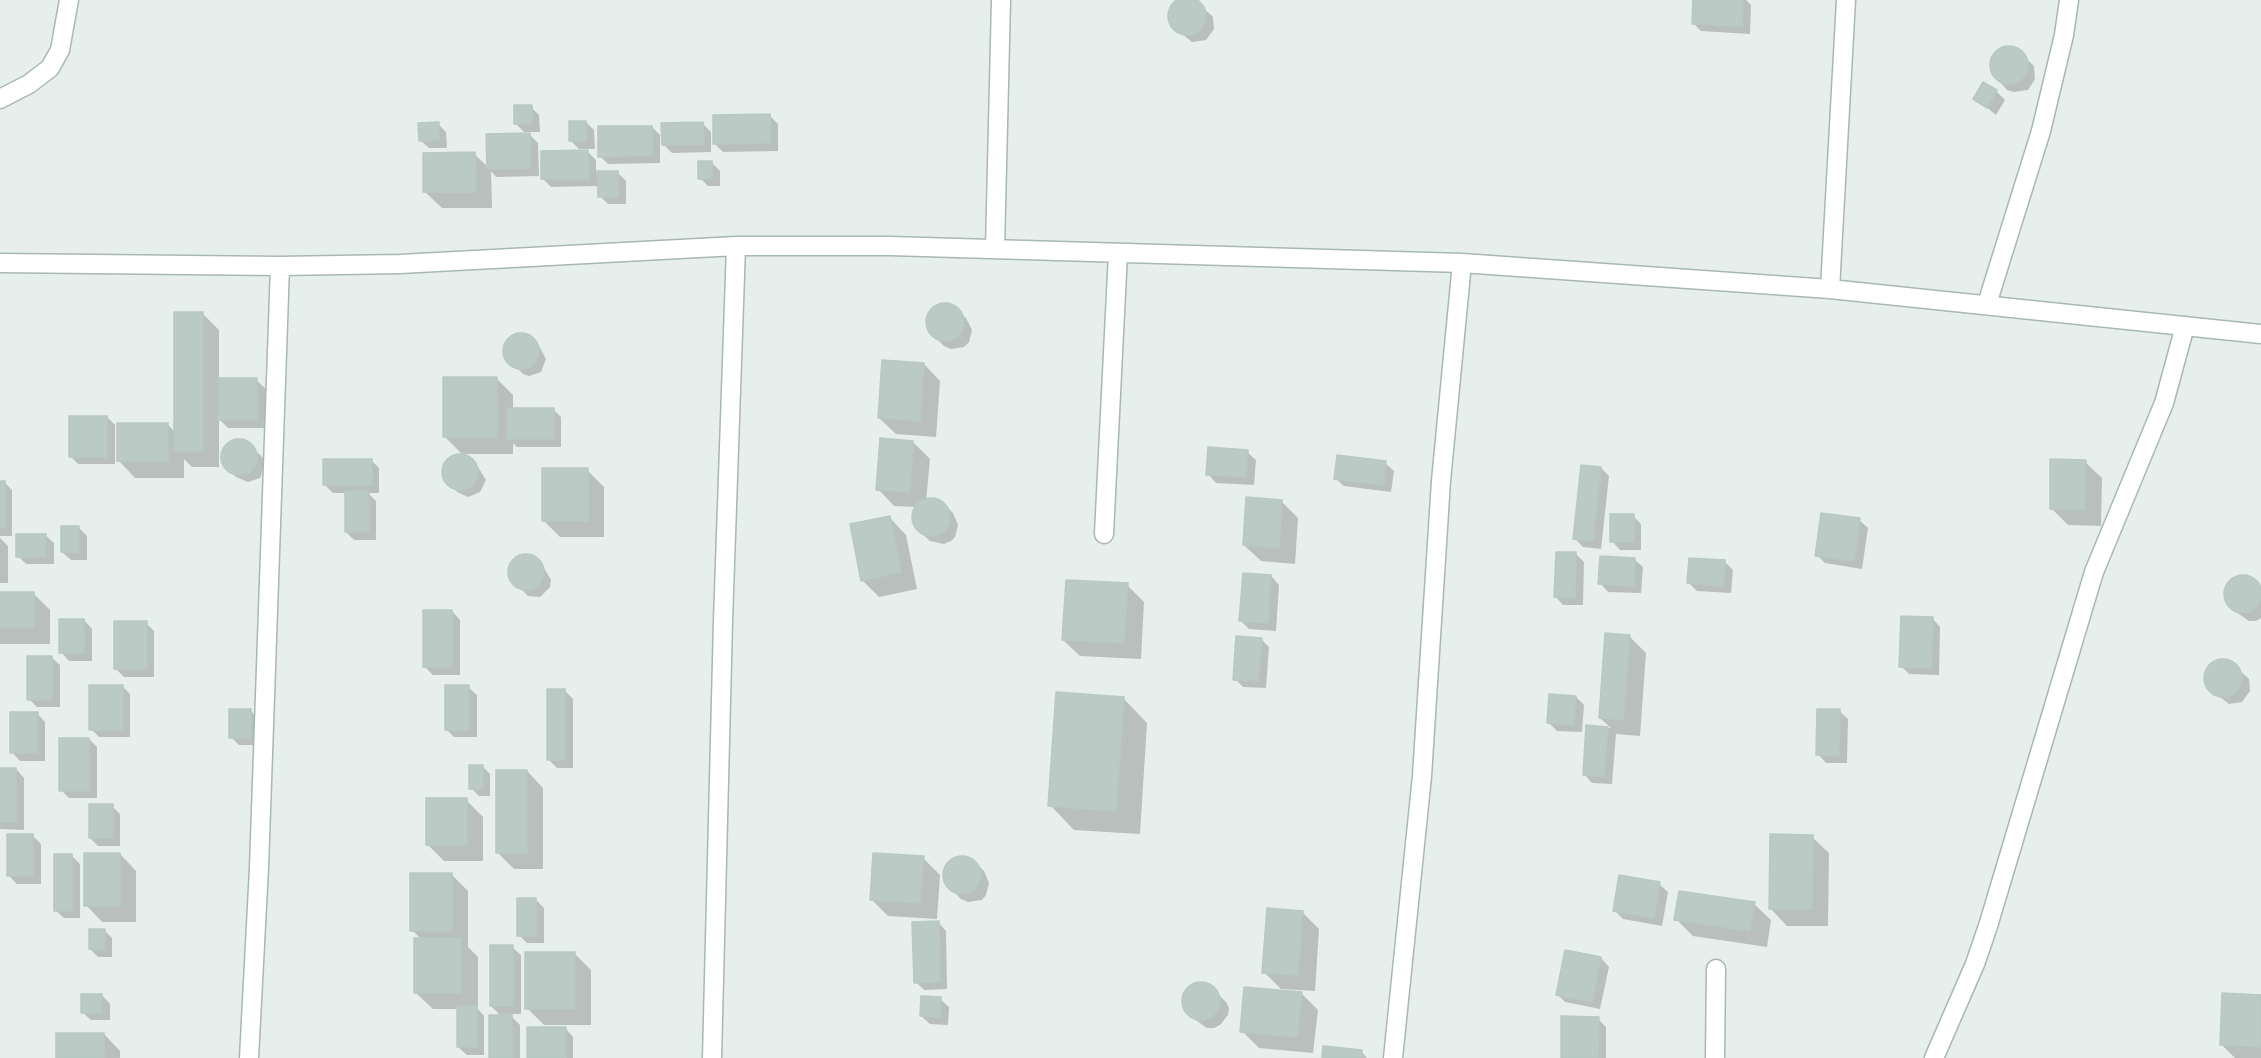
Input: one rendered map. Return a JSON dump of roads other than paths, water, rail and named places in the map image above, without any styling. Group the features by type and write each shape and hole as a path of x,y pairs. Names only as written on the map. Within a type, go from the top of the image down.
{"street":[{"path":"0,99 29,84 50,68 60,50 69,0"},
{"path":"995,249 1001,0"},
{"path":"1830,289 1845,0"},
{"path":"1987,304 2040,131 2064,35 2069,0"},
{"path":"712,1058 723,621 736,246"},
{"path":"0,263 280,266 400,264 736,246 890,246 1462,263 1830,289 2261,334"},
{"path":"1104,534 1118,253"},
{"path":"1394,1058 1422,776 1442,481 1462,263"},
{"path":"249,1058 259,868 280,266"},
{"path":"1934,1058 1975,964 2094,572 2164,403 2185,326"},
{"path":"1715,1058 1716,969"}]}
